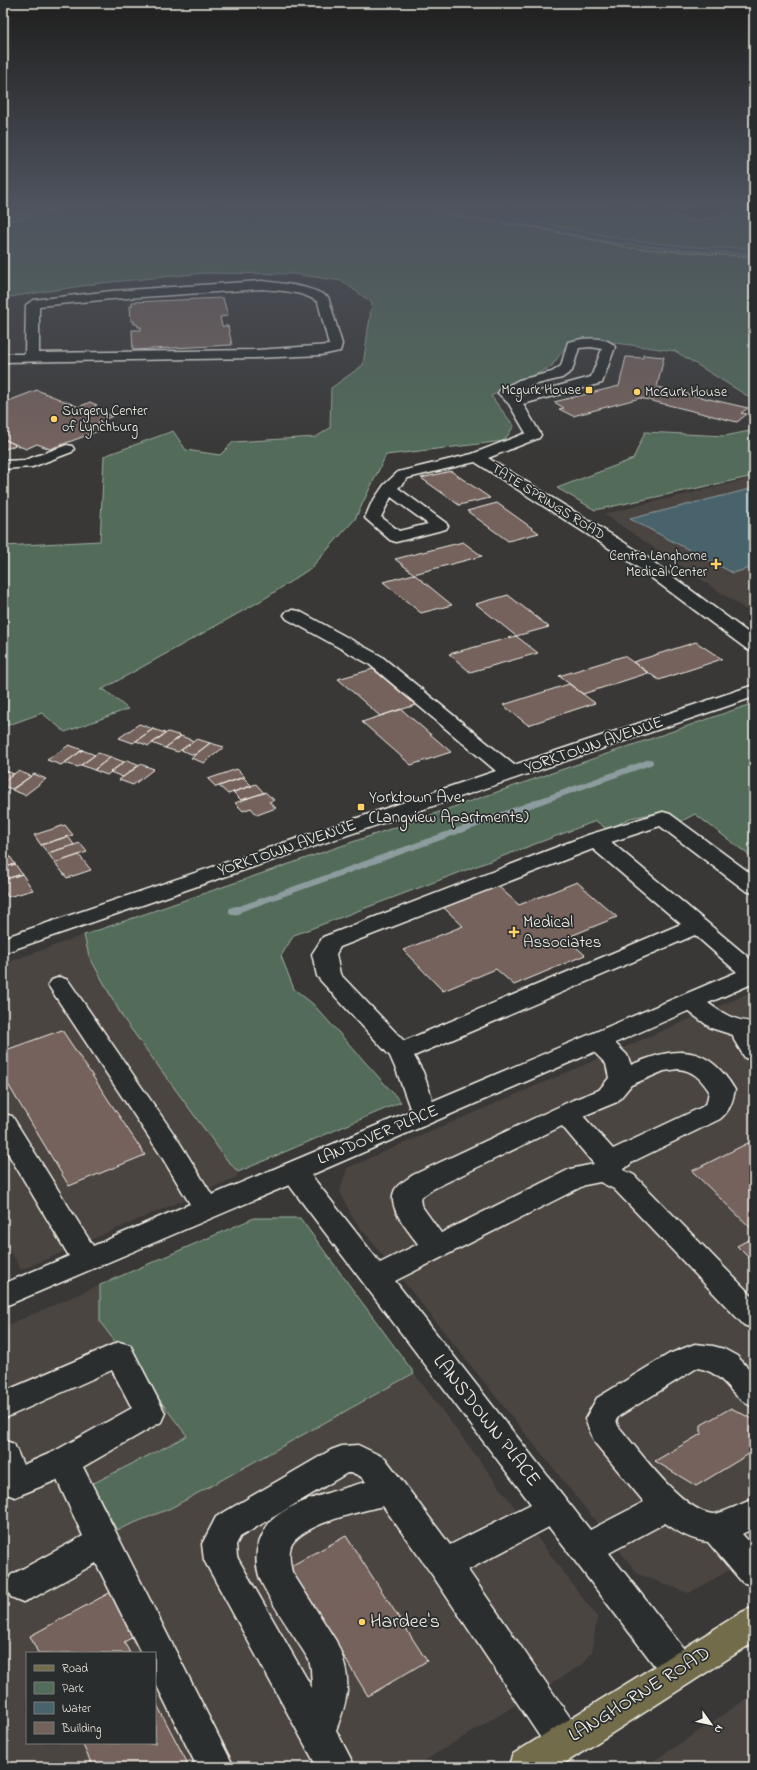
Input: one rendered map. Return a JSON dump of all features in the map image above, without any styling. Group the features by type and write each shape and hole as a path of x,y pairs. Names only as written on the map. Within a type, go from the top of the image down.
{"main road":[{"name":"LANGHORNE ROAD","path":"526,1767 754,1623"}],"street":[{"path":"32,358 32,305 37,303 112,295 193,290"},
{"path":"3,358 264,354 321,351 335,348 336,344 324,300 313,293 299,290"},
{"path":"388,488 403,475 477,457 534,435 515,402 505,393 524,383 556,374 568,368 573,345 584,342 602,344 609,347 597,380 515,402"},
{"path":"3,465 27,464 68,449"},
{"name":"TATE SPRINGS ROAD","path":"477,457 635,557 754,646"},
{"path":"293,615 375,660 511,773"},
{"name":"YORKTOWN AVENUE","path":"3,946 210,874 754,691"},
{"path":"425,1115 410,1072 400,1052 329,976 324,954 331,942 596,840 663,818 754,886"},
{"path":"596,840 754,974"},
{"path":"400,1052 697,926"},
{"name":"LANDOVER PLACE","path":"3,1296 754,974"},
{"path":"60,985 169,1147 207,1209"},
{"path":"691,1001 709,1017 751,1037"},
{"path":"598,1041 618,1061 622,1079"},
{"path":"376,1278 436,1248 579,1176 606,1168 625,1154 711,1112 719,1106 722,1090 708,1072 692,1060 671,1060 622,1079 608,1096 566,1114 423,1182 406,1194 407,1207 436,1248"},
{"path":"566,1114 606,1168 624,1182 754,1317"},
{"path":"3,1123 87,1260"},
{"name":"LANSDOWN PLACE","path":"294,1172 679,1670"},
{"path":"3,1406 119,1354 150,1413 64,1462 16,1483 3,1454"},
{"path":"754,1394 726,1365 713,1358 695,1356 680,1363 608,1407 600,1419 606,1434 667,1506 696,1526 717,1529 754,1513"},
{"path":"337,1767 221,1560 219,1544 228,1527 342,1460 358,1460 374,1468 445,1565 565,1742"},
{"path":"64,1462 216,1767"},
{"path":"317,1732 327,1708 330,1691 329,1669 324,1653 277,1578 273,1567 272,1557 275,1546 285,1529 295,1522 354,1499 389,1490"},
{"path":"586,1549 667,1506"},
{"path":"445,1565 554,1508"},
{"path":"717,1529 754,1571"},
{"path":"23,1586 103,1542"}],"shaded area":[{"name":"Centra Langhorne Medical Center","path":"754,478 754,615 604,514"},
{"path":"84,935 89,956 227,1160 238,1172 237,1177 21,1270 3,1238 3,964"},
{"path":"754,991 754,1556 689,1593 638,1574 352,1217 340,1191 347,1168"},
{"path":"100,1285 100,1322 187,1436 92,1484 171,1508 414,1373 597,1617 592,1652 583,1664 414,1767 3,1767 3,1327"},
{"path":"754,1694 754,1767 644,1767 678,1745"}],"green space":[{"path":"3,290 58,290 3,298"},
{"path":"354,290 754,290 754,400 675,351 594,340 569,342 551,367 491,396 514,426 504,441 386,455 355,519 311,568 264,599 101,690 105,690 128,709 65,732 42,713 3,727 3,546 100,541 104,456 173,431 186,450 220,455 233,442 316,437 330,428 331,388 363,365 372,303"},
{"path":"754,430 754,476 595,510 557,488 633,459 645,432 725,436"},
{"path":"754,703 754,859 695,814 680,822 657,813 630,818 608,830 596,821 294,935 281,956 294,989 313,1004 401,1102 238,1172 227,1160 123,1018 89,956 84,935"},
{"path":"254,1218 300,1218 414,1373 171,1508 117,1530 92,1484 187,1436 100,1322 100,1285"}],"water":[{"path":"754,488 754,567 733,573 630,519"}],"building":[{"path":"223,298 228,316 220,317 222,326 228,326 232,345 133,350 132,330 141,330 141,327 134,324 134,321 131,321 130,306 132,306 132,302"},
{"name":"McGurk House","path":"643,355 664,357 657,387 748,408 741,413 747,414 737,422 640,398 573,416 559,409 564,408 554,402 619,386 626,357 643,358"},
{"name":"Surgery Center of Lynchburg","path":"37,390 79,407 90,402 97,405 91,408 113,416 98,422 106,425 97,428 101,430 50,449 37,444 26,449 3,439 3,403"},
{"path":"4,439 16,445 3,450"},
{"path":"451,471 490,498 459,505 421,478"},
{"path":"497,503 539,533 508,541 467,511"},
{"path":"463,542 482,556 414,574 395,559"},
{"path":"414,574 452,605 421,613 383,582"},
{"path":"508,595 549,627 516,636 476,604"},
{"path":"516,636 538,653 470,672 449,654"},
{"path":"696,642 722,659 659,680 633,662"},
{"path":"624,656 648,673 583,694 559,676"},
{"path":"373,669 416,705 380,716 338,679"},
{"path":"569,684 595,703 528,725 503,705"},
{"path":"401,709 451,752 411,765 362,722"},
{"path":"139,724 153,729 133,743 119,738"},
{"path":"153,729 165,733 149,746 136,741"},
{"path":"168,732 181,736 165,748 152,743"},
{"path":"181,736 194,741 178,752 165,748"},
{"path":"197,739 210,743 194,755 181,750"},
{"path":"210,743 224,747 204,763 191,758"},
{"path":"69,745 83,750 61,765 47,760"},
{"path":"82,750 95,755 78,767 65,763"},
{"path":"98,753 111,757 94,770 81,765"},
{"path":"111,757 124,762 107,775 94,770"},
{"path":"127,760 140,765 123,777 110,772"},
{"path":"140,764 154,769 133,785 119,780"},
{"path":"237,769 245,777 216,787 208,779"},
{"path":"3,770 14,774 3,782"},
{"path":"18,771 31,776 12,789 3,786 3,782"},
{"path":"34,774 46,779 25,795 12,790"},
{"path":"243,777 252,786 228,794 219,786"},
{"path":"256,784 264,793 241,800 233,792"},
{"path":"265,792 274,800 269,802 276,808 257,815 251,808 243,811 235,803"},
{"path":"65,825 73,835 41,845 34,835"},
{"path":"68,836 74,845 48,853 41,845"},
{"path":"80,843 87,852 55,863 48,853"},
{"path":"9,855 15,864 3,868 3,857"},
{"path":"79,855 91,870 67,878 55,863"},
{"path":"15,864 22,874 3,880 3,868"},
{"path":"22,874 33,890 8,897 3,889 3,880"},
{"name":"Medical Associates","path":"577,882 617,917 566,938 585,955 514,985 496,969 443,991 403,950 463,926 443,907 498,886 519,905"},
{"path":"62,1030 145,1155 69,1186 3,1076 3,1051"},
{"path":"754,1140 754,1231 692,1171"},
{"path":"754,1237 754,1263 737,1246"},
{"path":"731,1408 754,1420 754,1451 696,1486 655,1461 701,1434 701,1425"},
{"name":"Hardee's","path":"346,1536 427,1661 368,1696 289,1567"},
{"path":"111,1592 135,1636 124,1642 129,1652 38,1652 30,1636"},
{"path":"156,1703 189,1766 93,1767 82,1744 156,1744"}],"waterway":[{"path":"236,910 650,762"}],"place":[{"name":"Mcgurk House","path":"589,390"},
{"name":"McGurk House","path":"637,392"},
{"name":"Surgery Center of Lynchburg","path":"54,419"},
{"name":"Centra Langhorne Medical Center","path":"716,564"},
{"name":"Yorktown Ave. (Langview Apartments)","path":"361,807"},
{"name":"Medical Associates","path":"514,932"},
{"name":"Hardee's","path":"362,1622"}]}
